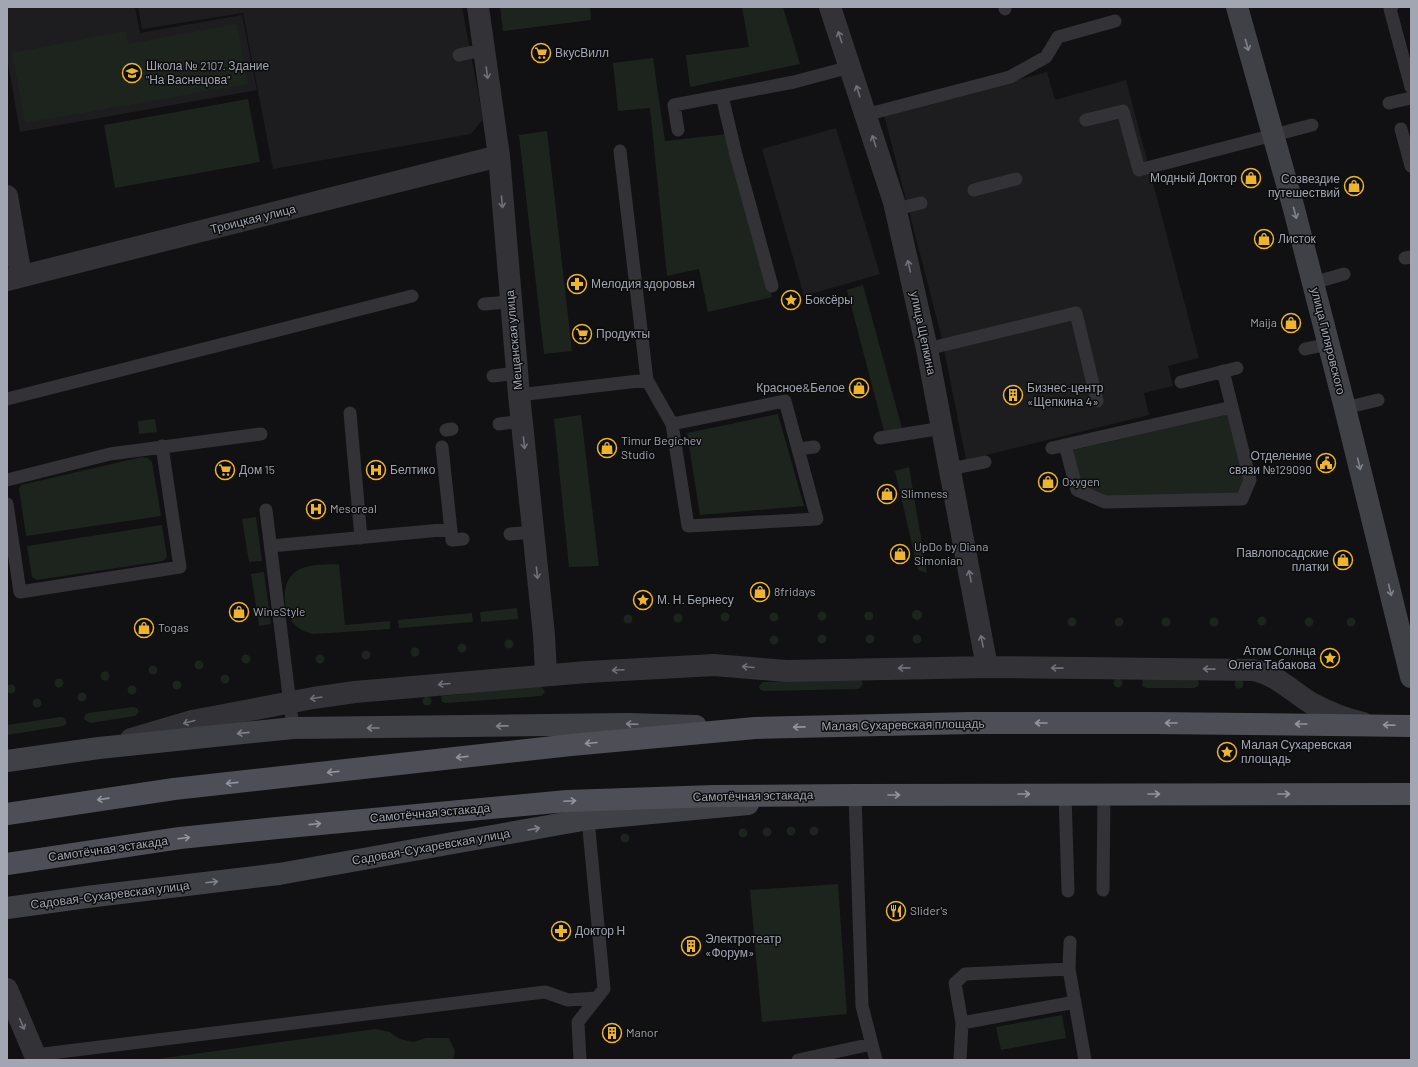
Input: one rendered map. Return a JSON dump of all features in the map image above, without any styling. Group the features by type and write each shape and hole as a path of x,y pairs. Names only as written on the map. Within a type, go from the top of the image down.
{"main road":[{"name":"улица Гиляровского","path":"1237,7 1313,283 1411,677"},
{"name":"Малая Сухаревская площадь","path":"755,728 970,723 1368,724 1411,726"},
{"path":"7,761 99,748 293,728 627,724 755,728"},
{"path":"7,814 174,789 571,745 755,728"},
{"path":"855,795 1411,794"},
{"name":"Садовая-Сухаревская улица","path":"7,908 279,874 588,819 855,795"},
{"name":"Самотёчная эстакада","path":"7,864 180,838 567,801 714,796 855,795"}],"street":[{"name":"Мещанская улица","path":"478,7 499,156 517,373 546,674"},
{"name":"улица Щепкина","path":"830,7 896,209 943,428 987,667"},
{"name":"Троицкая улица","path":"14,278 499,156"},
{"path":"7,196 14,278"},
{"path":"99,748 192,721 289,702 355,692 546,674 714,665 787,670 987,667 1252,670 1267,674 1326,711 1347,719 1368,724"},
{"path":"7,989 36,1057"}],"lane":[{"path":"1392,7 1390,9 1411,88"},
{"path":"865,115 1010,78 1046,57 1058,38 1115,20"},
{"path":"459,55 483,50"},
{"path":"678,130 674,105 794,82 850,67"},
{"path":"722,96 736,155 772,286"},
{"path":"1389,103 1411,98"},
{"path":"1086,120 1123,111 1140,170 1312,125"},
{"path":"1401,129 1411,166"},
{"path":"620,151 647,380 672,424 688,526 817,519 785,401 672,424"},
{"path":"974,190 1016,179"},
{"path":"896,209 921,202"},
{"path":"1313,283 1344,274"},
{"path":"7,399 412,296"},
{"path":"484,304 511,302"},
{"path":"927,349 1076,313 1097,401"},
{"path":"1305,349 1328,344"},
{"path":"1181,382 1237,368"},
{"path":"1066,445 1077,490 1104,502 1242,499 1250,480 1223,371"},
{"path":"493,376 517,373"},
{"path":"519,395 647,380"},
{"path":"1345,408 1378,400"},
{"path":"1052,448 1232,407"},
{"path":"350,413 361,538"},
{"path":"499,424 522,421"},
{"path":"880,438 943,428"},
{"path":"7,480 110,454 262,434"},
{"path":"7,504 20,592 180,567 162,446"},
{"path":"442,447 452,540 462,539"},
{"path":"799,449 814,447"},
{"path":"950,469 985,462"},
{"path":"266,510 293,728"},
{"path":"271,546 451,529"},
{"path":"510,534 533,532"},
{"path":"1065,794 1068,891"},
{"path":"1103,890 1104,794"},
{"path":"855,795 862,1006 876,1060"},
{"path":"580,1060 578,1022 604,989 588,819"},
{"path":"1070,942 1069,969 1085,1060"},
{"path":"960,1060 962,1023 955,984 965,974 1069,969"},
{"path":"36,1057 545,992 568,1000 596,998"},
{"path":"962,1023 1075,1002"},
{"path":"798,1060 872,1044"}],"shaded area":[{"name":"Школа № 2107. Здание \"На Васнецова\"","path":"7,7 135,7 140,33 242,15 257,90 20,132 7,57"},
{"path":"138,7 462,7 483,119 471,134 273,169 243,13 142,29"},
{"path":"500,7 590,7 591,20 503,31"},
{"path":"742,7 783,7 800,64 690,87 686,55 749,47"},
{"name":"Школа № 2107. Здание \"На Васнецова\"","path":"237,24 248,84 25,123 12,53 126,31 128,44"},
{"path":"653,58 665,141 728,134 772,297 708,312 699,269 667,276 650,108 618,111 613,63"},
{"path":"1047,72 1055,100 1126,80 1199,358 1168,366 1173,386 1144,393 1149,415 966,460 941,335 884,115"},
{"path":"248,99 260,162 115,188 104,125"},
{"path":"836,128 880,274 804,296 762,149"},
{"path":"547,131 572,351 544,354 519,135"},
{"path":"863,285 902,428 884,431 847,290"},
{"path":"778,414 804,506 700,515 687,433"},
{"path":"1229,414 1245,477 1237,493 1106,498 1081,486 1073,450"},
{"path":"581,415 599,566 569,567 554,419"},
{"path":"155,419 157,432 139,434 138,421"},
{"path":"142,457 148,458 152,462 161,516 26,536 19,488 21,485"},
{"path":"909,467 927,573 918,570 895,471"},
{"path":"256,517 262,561 249,562 242,519"},
{"path":"162,525 167,557 163,561 37,580 32,577 27,546"},
{"path":"339,564 345,625 390,621 390,629 313,634 302,630 292,622 285,604 285,590 290,577 299,570 309,566"},
{"path":"264,572 271,624 259,626 251,574"},
{"path":"517,608 518,619 481,622 480,612"},
{"path":"917,610 922,615 917,620 912,615"},
{"path":"822,611 827,616 822,621 817,616"},
{"path":"869,611 874,616 869,621 864,616"},
{"path":"725,612 730,617 725,622 720,617"},
{"path":"774,612 779,617 774,622 769,617"},
{"path":"472,613 473,622 399,628 398,620"},
{"path":"678,613 683,618 678,623 673,618"},
{"path":"628,614 633,619 628,624 623,619"},
{"path":"1262,616 1267,621 1262,626 1257,621"},
{"path":"1072,617 1077,622 1072,627 1067,622"},
{"path":"1119,617 1124,622 1119,627 1114,622"},
{"path":"1166,617 1171,622 1166,627 1161,622"},
{"path":"1214,617 1219,622 1214,627 1209,622"},
{"path":"1309,617 1314,622 1309,627 1304,622"},
{"path":"1351,617 1356,622 1351,627 1346,622"},
{"path":"822,634 827,639 822,644 817,639"},
{"path":"870,634 875,639 870,644 865,639"},
{"path":"917,634 922,639 917,644 912,639"},
{"path":"774,635 779,640 774,645 769,640"},
{"path":"509,639 514,644 509,649 504,644"},
{"path":"462,643 467,648 462,653 457,648"},
{"path":"415,647 420,652 415,657 410,652"},
{"path":"366,650 371,655 366,660 361,655"},
{"path":"246,654 251,659 246,664 241,659"},
{"path":"320,654 325,659 320,664 315,659"},
{"path":"199,660 204,665 199,670 194,665"},
{"path":"153,665 158,670 153,675 148,670"},
{"path":"105,671 110,676 105,681 100,676"},
{"path":"225,674 230,679 225,684 220,679"},
{"path":"59,678 64,683 59,688 54,683"},
{"path":"1118,678 1123,683 1118,688 1113,683"},
{"path":"1143,679 1197,679 1199,683 1198,686 1194,688 1146,688 1142,686"},
{"path":"1239,679 1244,684 1239,689 1234,684"},
{"path":"177,680 182,685 177,690 172,685"},
{"path":"861,680 863,684 859,689 764,691 760,690 759,686 763,682"},
{"path":"11,684 16,689 11,694 6,689"},
{"path":"132,685 137,690 132,695 127,690"},
{"path":"541,686 545,692 541,696 446,703 442,702 441,698 442,696"},
{"path":"82,692 87,697 82,702 77,697"},
{"path":"427,696 432,701 427,706 422,701"},
{"path":"37,698 42,703 37,708 32,703"},
{"path":"133,707 137,708 139,712 135,716 90,723 84,719 85,715 88,713"},
{"path":"63,717 66,721 66,724 63,726 7,735 7,725"},
{"path":"791,826 796,831 791,836 786,831"},
{"path":"814,826 819,831 814,836 809,831"},
{"path":"767,827 772,832 767,837 762,832"},
{"path":"743,828 748,833 743,838 738,833"},
{"path":"625,833 630,838 625,843 620,838"},
{"path":"838,884 847,1014 762,1022 750,890"},
{"path":"1062,1015 1066,1038 1001,1050 996,1027"},
{"path":"375,1029 390,1032 400,1039 413,1042 426,1038 449,1038 455,1051 453,1060 150,1060"}],"place":[{"name":"ВкусВилл","path":"541,53"},
{"name":"Школа № 2107. Здание \"На Васнецова\"","path":"132,73"},
{"name":"Модный Доктор","path":"1251,178"},
{"name":"Созвездие путешествий","path":"1354,186"},
{"name":"Листок","path":"1264,239"},
{"name":"Мелодия здоровья","path":"577,284"},
{"name":"Боксёры","path":"791,300"},
{"name":"Maija","path":"1291,323"},
{"name":"Продукты","path":"582,334"},
{"name":"Красное&Белое","path":"859,388"},
{"name":"Бизнес-центр «Щепкина 4»","path":"1013,395"},
{"name":"Timur Begichev Studio","path":"607,448"},
{"name":"Отделение связи №129090","path":"1326,463"},
{"name":"Дом 15","path":"225,470"},
{"name":"Белтико","path":"376,470"},
{"name":"Oxygen","path":"1048,482"},
{"name":"Slimness","path":"887,494"},
{"name":"Mesoreal","path":"316,509"},
{"name":"UpDo by Diana Simonian","path":"900,554"},
{"name":"Павлопосадские платки","path":"1343,560"},
{"name":"8fridays","path":"760,592"},
{"name":"М. Н. Бернесу","path":"643,600"},
{"name":"WineStyle","path":"239,612"},
{"name":"Togas","path":"144,628"},
{"name":"Атом Солнца Олега Табакова","path":"1330,658"},
{"name":"Малая Сухаревская площадь","path":"1227,752"},
{"name":"Slider's","path":"896,911"},
{"name":"Доктор Н","path":"561,931"},
{"name":"Электротеатр «Форум»","path":"691,946"},
{"name":"Manor","path":"612,1033"}]}
